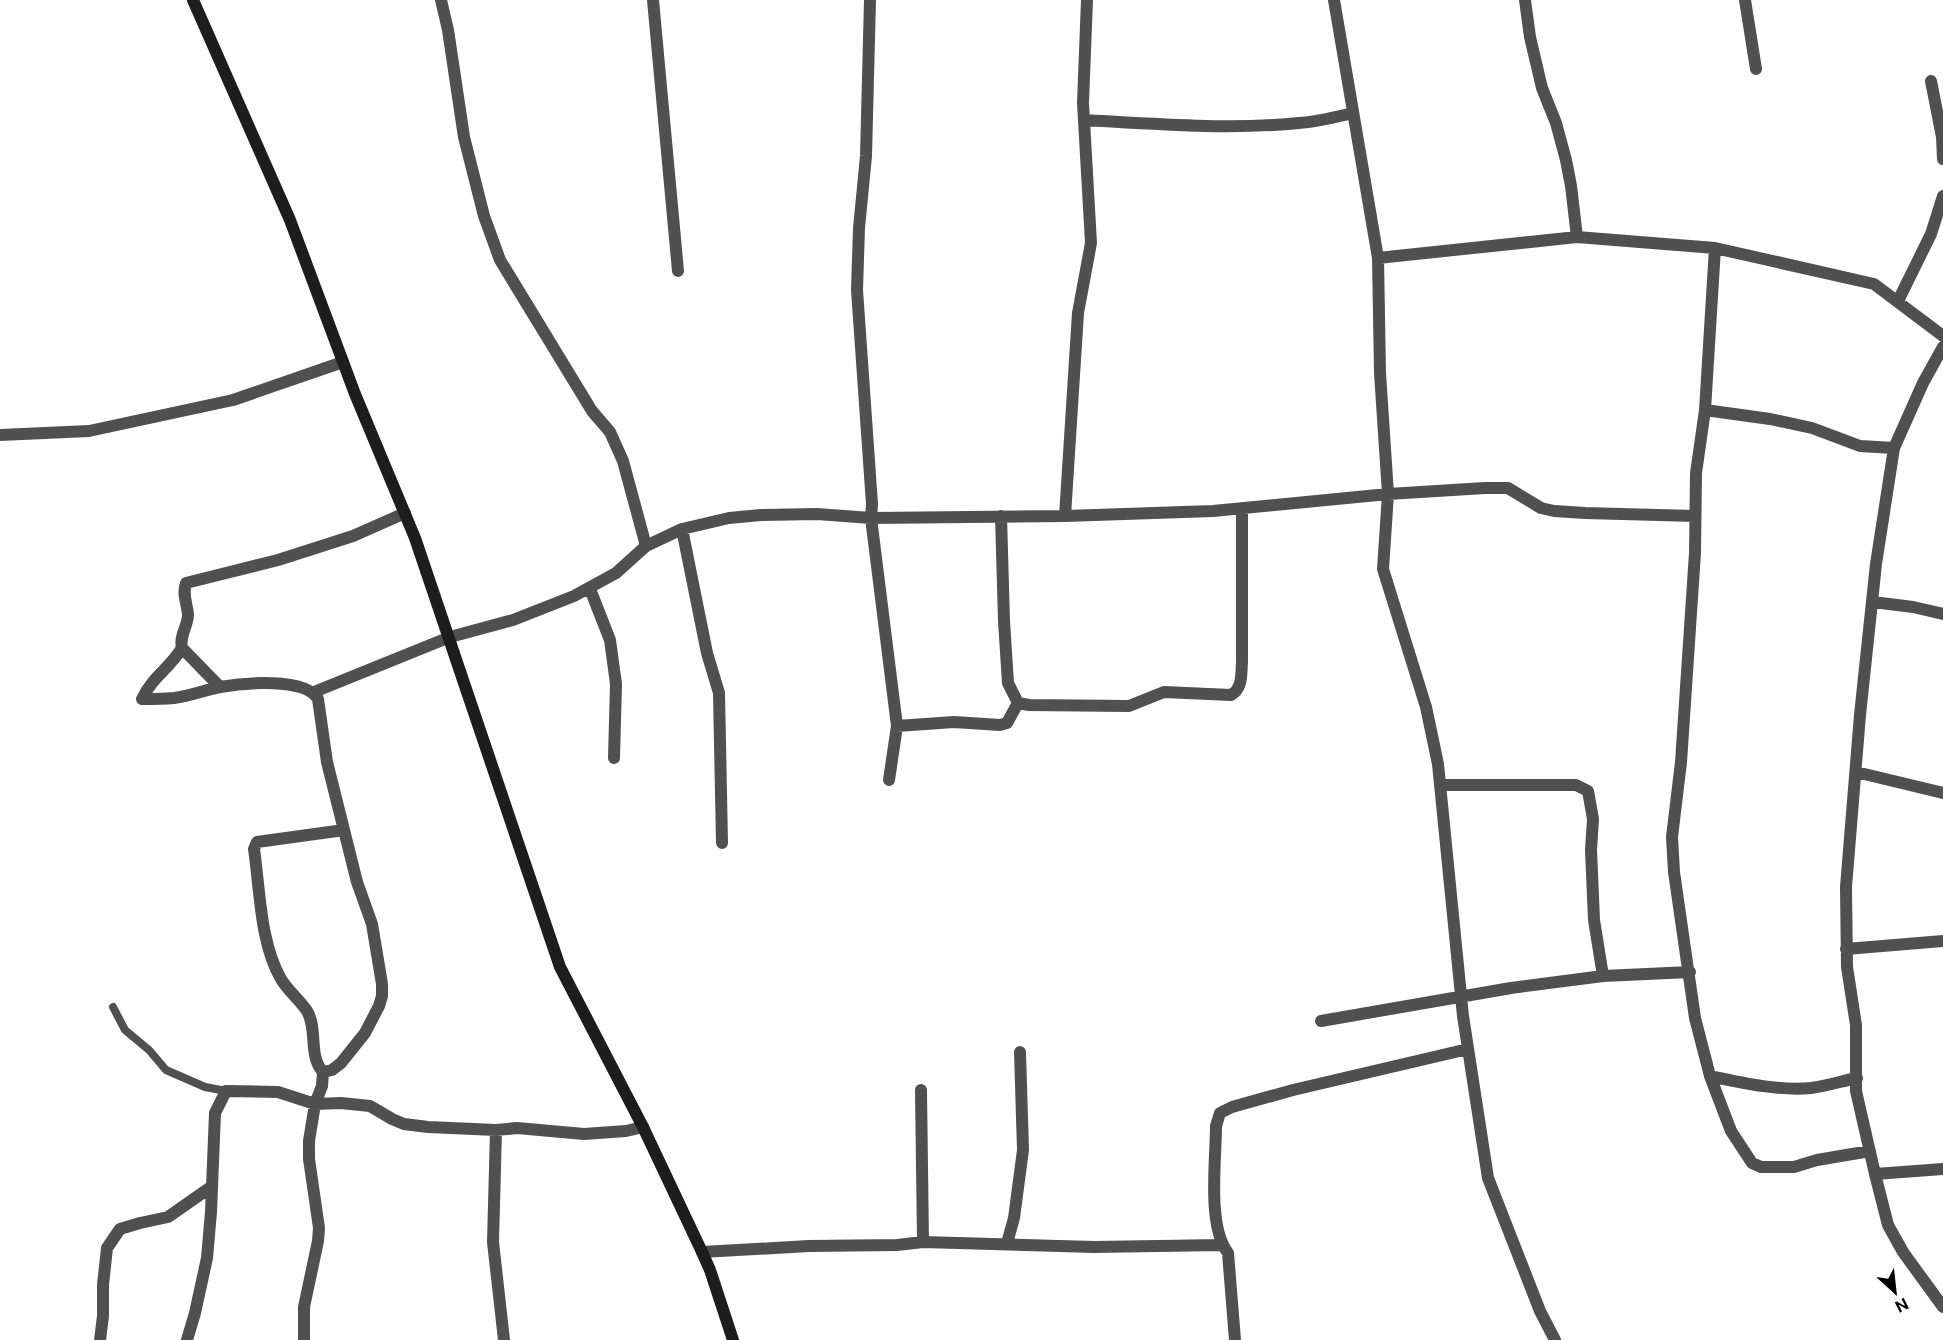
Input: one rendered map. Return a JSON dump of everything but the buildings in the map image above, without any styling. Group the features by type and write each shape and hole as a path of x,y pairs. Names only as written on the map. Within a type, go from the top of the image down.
{"street":[{"path":"193,0 290,220 343,362 405,513 450,638 560,967 643,1127 702,1252 733,1340"},
{"path":"441,0 448,30 464,137 484,216 500,260 592,411 610,432 623,460 646,546"},
{"path":"653,0 678,271"},
{"path":"870,0 866,156 859,228 857,290 872,504 871,518 897,726 889,780"},
{"path":"1065,516 1078,313 1090,243 1083,103 1087,0"},
{"path":"1334,0 1378,258 1380,373 1388,494 1383,569 1426,707 1438,764 1461,998 1488,1178 1540,1311 1555,1340"},
{"path":"1525,0 1530,37 1542,88 1556,123 1566,160 1577,237"},
{"path":"1745,0 1756,69"},
{"path":"1931,81 1942,137 1943,159"},
{"path":"1084,120 1187,125 1273,125 1302,123 1353,113"},
{"path":"1898,301 1931,234 1943,196"},
{"path":"1378,258 1577,237 1715,248 1874,284 1943,336"},
{"path":"1715,248 1704,410 1696,472 1692,605 1682,762 1672,837 1674,872 1695,1018 1710,1076 1731,1131 1752,1163 1761,1167 1794,1167 1817,1160 1870,1151"},
{"path":"1943,347 1923,383 1894,448 1876,564 1860,715 1846,887 1847,967 1856,1025 1856,1091 1875,1174 1888,1225 1903,1252 1943,1307"},
{"path":"0,435 89,431 232,400 343,362"},
{"path":"1704,410 1770,419 1812,428 1860,446 1894,448"},
{"path":"182,648 172,664 160,672 149,684 142,699 172,698 220,687 276,683 314,692 450,638 513,620 590,589 616,573 646,546 682,529 729,518 761,515 817,514 871,518 1065,516 1213,511 1388,494 1508,488 1541,508 1554,511 1695,516"},
{"path":"1018,703 1079,707 1130,706 1164,692 1231,695 1236,692 1241,682 1242,662 1242,508"},
{"path":"220,687 182,648 180,640 188,614 185,596 186,583 278,560 353,536 405,513"},
{"path":"1001,516 1008,683 1018,703"},
{"path":"682,529 706,653 718,693 722,843"},
{"path":"590,589 610,640 616,684 614,758"},
{"path":"1873,602 1913,607 1943,614"},
{"path":"314,692 318,699 327,762 357,882 372,924 380,966 382,996 372,1020 359,1041 341,1063 323,1072"},
{"path":"897,726 954,722 1000,725 1007,723 1018,703"},
{"path":"1856,772 1943,793"},
{"path":"1440,785 1576,785 1588,791 1593,819 1591,850 1594,920 1603,976"},
{"path":"304,1340 304,1307 319,1235 309,1159 309,1141 315,1104 322,1086 323,1072 316,1065 308,1012 280,979 271,958 264,933 254,849 256,842 344,830"},
{"path":"1846,949 1943,941"},
{"path":"1321,1022 1511,988 1603,976 1690,972"},
{"path":"1235,1340 1228,1253 1222,1245 1214,1211 1216,1126 1220,1113 1232,1107 1293,1090 1468,1049"},
{"path":"1007,1243 1014,1218 1023,1150 1020,1052"},
{"path":"1710,1076 1744,1084 1781,1088 1812,1088 1857,1078"},
{"path":"921,1090 923,1242"},
{"path":"187,1340 207,1258 215,1113 226,1091 278,1092 315,1104 342,1103 370,1106 404,1124 440,1128 496,1130 517,1128 584,1134 626,1131 643,1127"},
{"path":"496,1130 493,1242 504,1340"},
{"path":"1875,1174 1943,1169"},
{"path":"100,1340 107,1248 120,1229 168,1217 211,1187"},
{"path":"702,1252 809,1246 897,1245 923,1242 1094,1247 1222,1245"}],"lane":[{"path":"113,1007 125,1030 149,1050 166,1070 205,1087 226,1091"}]}
